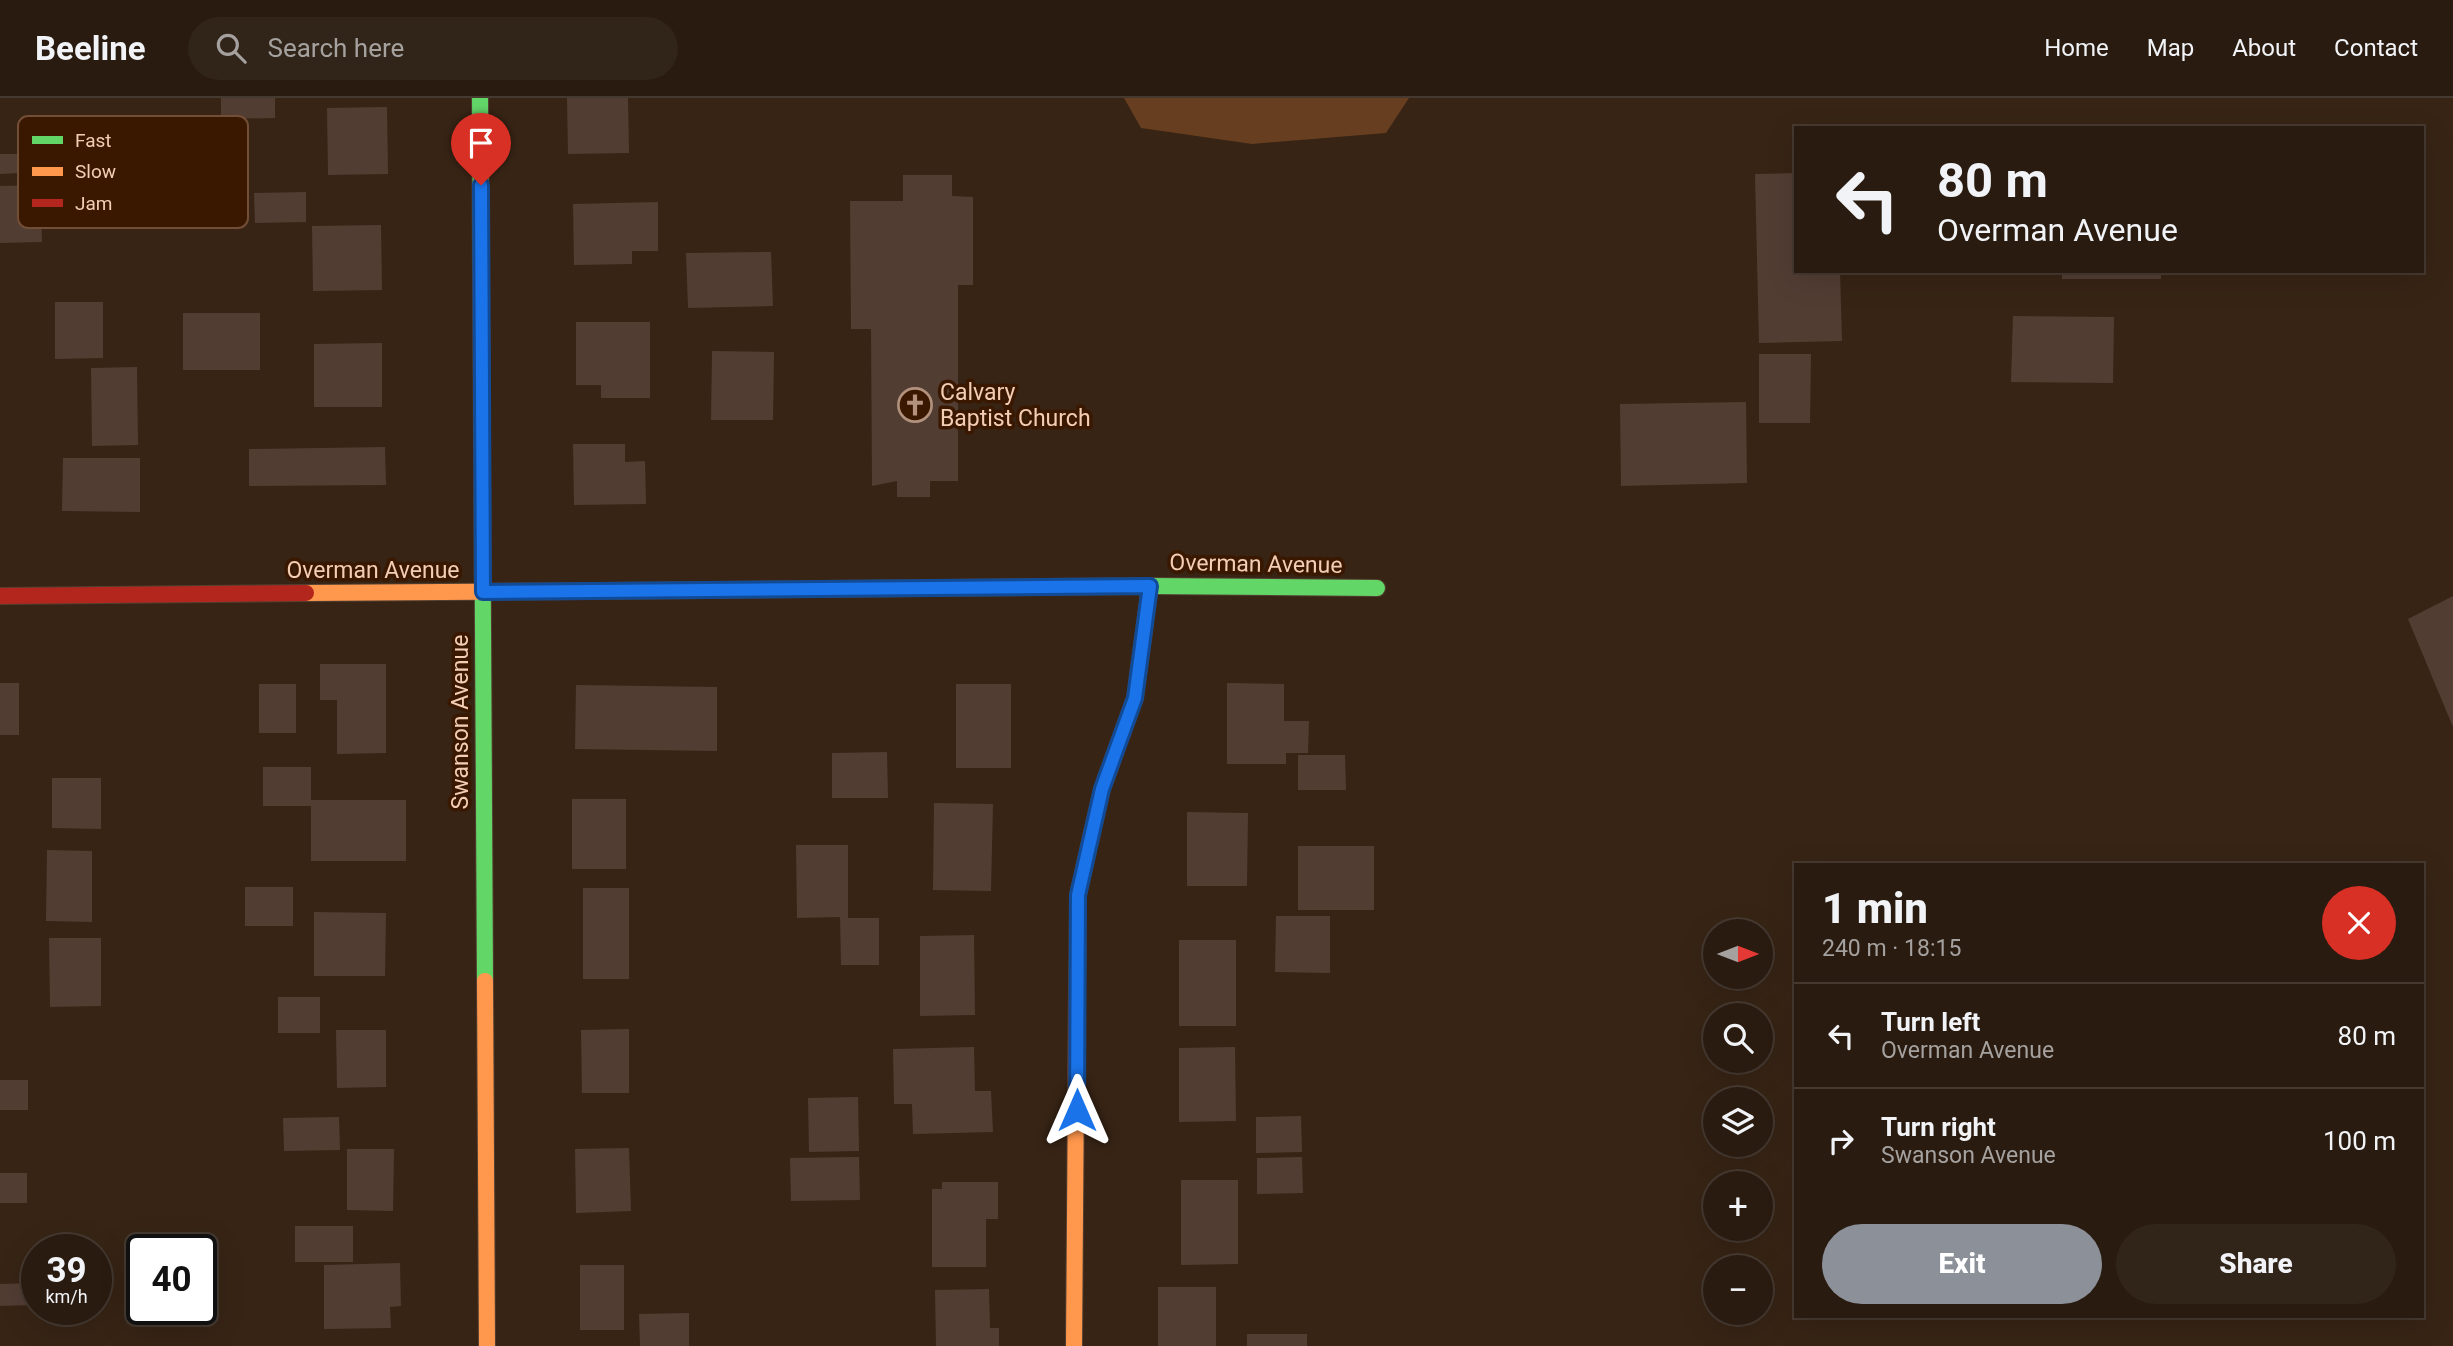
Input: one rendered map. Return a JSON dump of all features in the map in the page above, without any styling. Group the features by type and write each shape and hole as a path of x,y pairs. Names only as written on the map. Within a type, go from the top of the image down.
{"street":[{"name":"Swanson Avenue","path":"480,98 487,1346"},
{"name":"Overman Avenue","path":"0,596 1150,586 1377,588"},
{"path":"1074,1346 1078,895 1102,789 1135,698 1150,586"}],"shaded area":[{"path":"1124,98 1409,98 1386,133 1252,144 1141,128"}],"building":[{"path":"221,98 275,98 275,118 221,116"},
{"path":"567,98 628,98 629,153 568,154"},
{"path":"387,107 388,174 328,175 327,108"},
{"path":"0,154 18,154 18,173 0,174"},
{"path":"1794,173 1794,273 1840,273 1842,341 1759,343 1755,174"},
{"name":"Calvary Baptist Church","path":"903,175 952,175 952,196 973,197 973,285 958,285 958,481 930,481 930,497 897,497 897,481 872,486 871,329 851,329 850,201 903,201"},
{"path":"0,186 18,186 18,228 42,228 42,242 0,243"},
{"path":"306,192 306,222 255,223 254,193"},
{"path":"658,202 658,251 632,251 632,264 574,265 573,204"},
{"path":"381,225 382,290 313,291 312,226"},
{"path":"771,252 773,306 688,308 686,253"},
{"path":"2062,273 2161,273 2161,279 2062,279"},
{"path":"55,302 103,302 103,358 55,359"},
{"path":"183,313 260,313 260,370 183,370"},
{"path":"2013,316 2114,317 2113,383 2011,382"},
{"path":"576,322 650,322 650,398 601,398 601,385 576,385"},
{"path":"382,343 382,407 314,407 314,344"},
{"path":"712,351 774,352 773,420 711,420"},
{"path":"1759,354 1811,354 1810,423 1759,423"},
{"path":"137,367 138,445 92,446 91,368"},
{"path":"1746,402 1747,483 1621,486 1620,404"},
{"path":"573,444 625,444 625,462 645,461 646,504 574,505"},
{"path":"385,447 386,485 249,486 249,449"},
{"path":"63,458 140,458 140,512 62,511"},
{"path":"2453,596 2453,727 2408,619"},
{"path":"320,664 386,664 386,753 337,754 337,700 320,700"},
{"path":"0,683 19,683 19,735 0,735"},
{"path":"1227,683 1284,684 1284,721 1309,721 1308,753 1286,753 1286,764 1227,764"},
{"path":"259,684 296,684 296,733 259,733"},
{"path":"956,684 1011,684 1011,768 956,768"},
{"path":"576,685 717,687 717,751 575,749"},
{"path":"887,752 888,798 832,798 832,753"},
{"path":"1298,755 1345,755 1346,790 1298,790"},
{"path":"263,767 311,767 311,800 406,800 406,861 311,861 311,806 263,806"},
{"path":"52,778 101,778 101,829 52,828"},
{"path":"572,799 626,799 626,869 572,869"},
{"path":"934,803 993,804 991,891 933,890"},
{"path":"1187,812 1248,813 1247,886 1187,886"},
{"path":"796,845 848,845 848,918 879,918 879,965 841,965 840,917 797,918"},
{"path":"1298,846 1374,846 1374,910 1298,910"},
{"path":"47,850 92,851 92,922 46,921"},
{"path":"245,887 293,887 293,926 245,926"},
{"path":"583,888 629,888 629,979 583,979"},
{"path":"314,912 386,913 385,976 314,976"},
{"path":"1276,916 1330,916 1330,973 1275,972"},
{"path":"974,935 975,1015 920,1016 920,936"},
{"path":"49,938 101,938 101,1006 50,1007"},
{"path":"1179,940 1236,940 1236,1026 1179,1026"},
{"path":"278,997 320,997 320,1033 278,1033"},
{"path":"629,1029 629,1093 582,1093 581,1030"},
{"path":"336,1030 386,1030 386,1087 337,1088"},
{"path":"974,1047 975,1091 991,1091 993,1132 913,1134 912,1104 894,1104 893,1049"},
{"path":"1235,1047 1236,1121 1179,1122 1179,1048"},
{"path":"0,1080 28,1080 28,1110 0,1110"},
{"path":"858,1097 859,1151 809,1152 808,1098"},
{"path":"1301,1116 1302,1152 1256,1153 1256,1117"},
{"path":"339,1117 340,1150 284,1151 283,1118"},
{"path":"629,1148 631,1211 576,1213 575,1149"},
{"path":"347,1149 394,1149 393,1211 347,1210"},
{"path":"859,1157 860,1200 791,1201 790,1158"},
{"path":"1302,1157 1303,1193 1257,1194 1257,1158"},
{"path":"0,1173 27,1173 27,1203 0,1203"},
{"path":"1181,1180 1238,1180 1238,1264 1181,1265"},
{"path":"942,1182 998,1182 998,1219 986,1219 986,1267 932,1267 932,1189 942,1189"},
{"path":"295,1226 353,1226 353,1262 295,1262"},
{"path":"400,1263 401,1306 390,1307 391,1328 324,1329 324,1265"},
{"path":"580,1265 624,1265 624,1330 580,1330"},
{"path":"21,1283 21,1305 0,1306 0,1284"},
{"path":"1158,1287 1216,1287 1216,1346 1158,1346"},
{"path":"989,1289 990,1328 999,1328 999,1346 936,1346 935,1290"},
{"path":"689,1313 689,1346 640,1346 639,1314"},
{"path":"1247,1334 1307,1334 1307,1346 1247,1346"}],"traffic: fast":[{"path":"480,98 485,981"},
{"path":"598,591 1150,586 1377,588"},
{"path":"1091,837 1102,789 1135,698 1150,586"}],"traffic: slow":[{"path":"306,593 598,591"},
{"path":"485,981 487,1346"},
{"path":"1074,1346 1076,1085"}],"traffic: jam":[{"path":"0,596 306,593"},
{"path":"1076,1085 1078,895 1091,837"}],"place":[{"name":"Calvary Baptist Church","path":"915,405"}],"route":[{"path":"481,185 483,592 1150,586 1135,698 1102,789 1078,895 1077,1110"}]}
